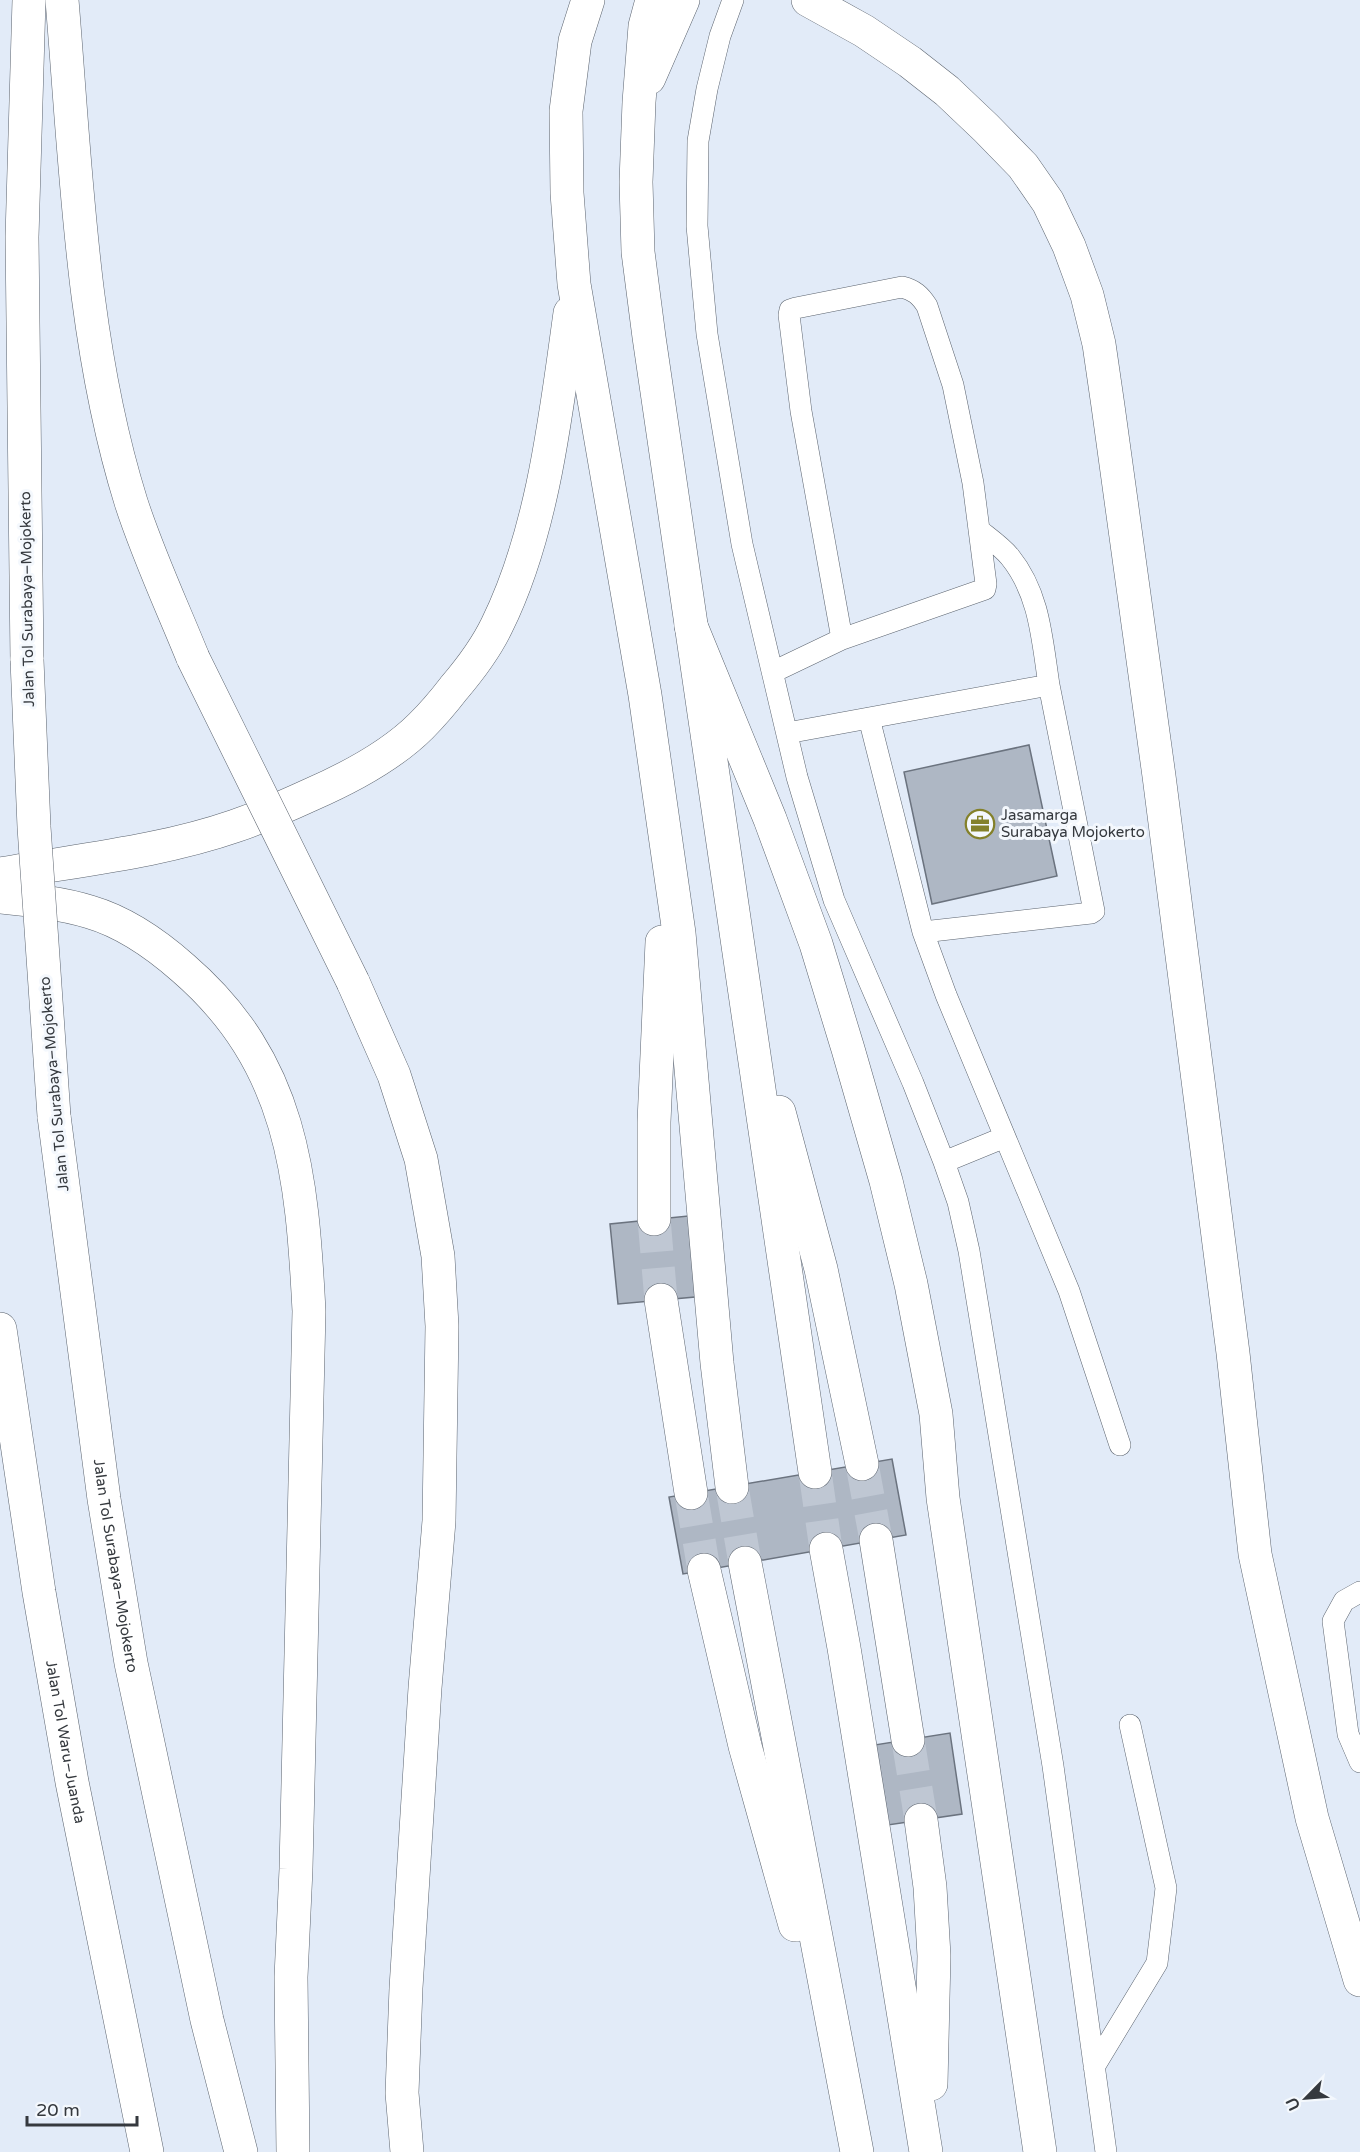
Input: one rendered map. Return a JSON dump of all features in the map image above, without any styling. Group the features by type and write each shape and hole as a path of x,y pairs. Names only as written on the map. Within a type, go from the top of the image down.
{"highway":[{"name":"Jalan Tol Surabaya–Mojokerto","path":"29,0 22,237 27,660 34,827 54,1116 102,1488 131,1663 207,2020 241,2152"},
{"path":"62,0 83,256 105,394 131,501 193,658 353,982 394,1075 421,1159 438,1256 442,1326 439,1521 425,1688 406,1988 402,2093 406,2152"},
{"path":"588,0 575,41 566,111 567,193 574,284 643,684 679,933 717,1363 732,1486"},
{"path":"652,0 645,26 639,102 636,182 638,252 648,337 814,1472"},
{"path":"639,102 683,0"},
{"path":"808,0 864,31 910,62 947,91 1023,166 1048,202 1070,246 1087,295 1099,344 1154,741 1233,1353 1255,1554 1312,1818 1360,1980"},
{"path":"0,874 132,851 234,826 351,776 420,727 475,663 497,625 515,582 531,530 552,442 574,284"},
{"path":"691,626 770,819 816,945 886,1182 911,1284 936,1414 943,1498 1040,2152"},
{"path":"654,1219 654,1122 662,940 660,800"},
{"path":"0,897 52,903 92,912 135,933 167,954 202,984 236,1022 257,1055 288,1133 298,1178 305,1232 309,1311 297,1869 291,1977 293,2152"},
{"path":"746,1001 790,1150 821,1269 862,1464"},
{"path":"661,1300 691,1493"},
{"name":"Jalan Tol Waru–Juanda","path":"0,1329 39,1592 72,1782 147,2152"},
{"path":"876,1540 908,1740"},
{"path":"826,1550 928,2152"},
{"path":"745,1563 857,2152"},
{"path":"704,1570 725,1665 777,1867 846,2096"},
{"path":"921,1820 930,1887 934,1956 928,2152"}],"lane":[{"path":"733,0 720,36 707,89 700,131 697,226 707,334 742,544 797,777 834,900 913,1083 958,1202 975,1286 1053,1766 1106,2152"},
{"path":"773,672 842,639 985,589 973,483 953,385 927,306 920,296 902,287 790,310 801,411 842,639"},
{"path":"922,932 1094,911 1049,685 1038,611 1026,581 1010,556 979,530"},
{"path":"787,733 1049,685"},
{"path":"869,718 922,932 1069,1291 1120,1445"},
{"path":"944,1162 1005,1137"},
{"path":"1360,1592 1344,1600 1333,1621 1348,1734 1360,1762"},
{"path":"1094,2067 1157,1963 1166,1888 1130,1725"}],"building":[{"name":"Jasamarga Surabaya Mojokerto","path":"1029,745 1057,876 932,904 904,772"},
{"path":"698,1215 706,1296 618,1304 610,1224"},
{"path":"892,1459 906,1535 683,1574 669,1497"},
{"path":"950,1733 962,1814 881,1826 868,1746"}],"tunnel":[{"path":"654,1219 661,1300"},
{"path":"862,1464 876,1540"},
{"path":"815,1472 826,1549"},
{"path":"732,1487 745,1563"},
{"path":"691,1493 704,1570"},
{"path":"908,1740 921,1820"}],"place":[{"name":"Jasamarga Surabaya Mojokerto","path":"980,824"}]}
